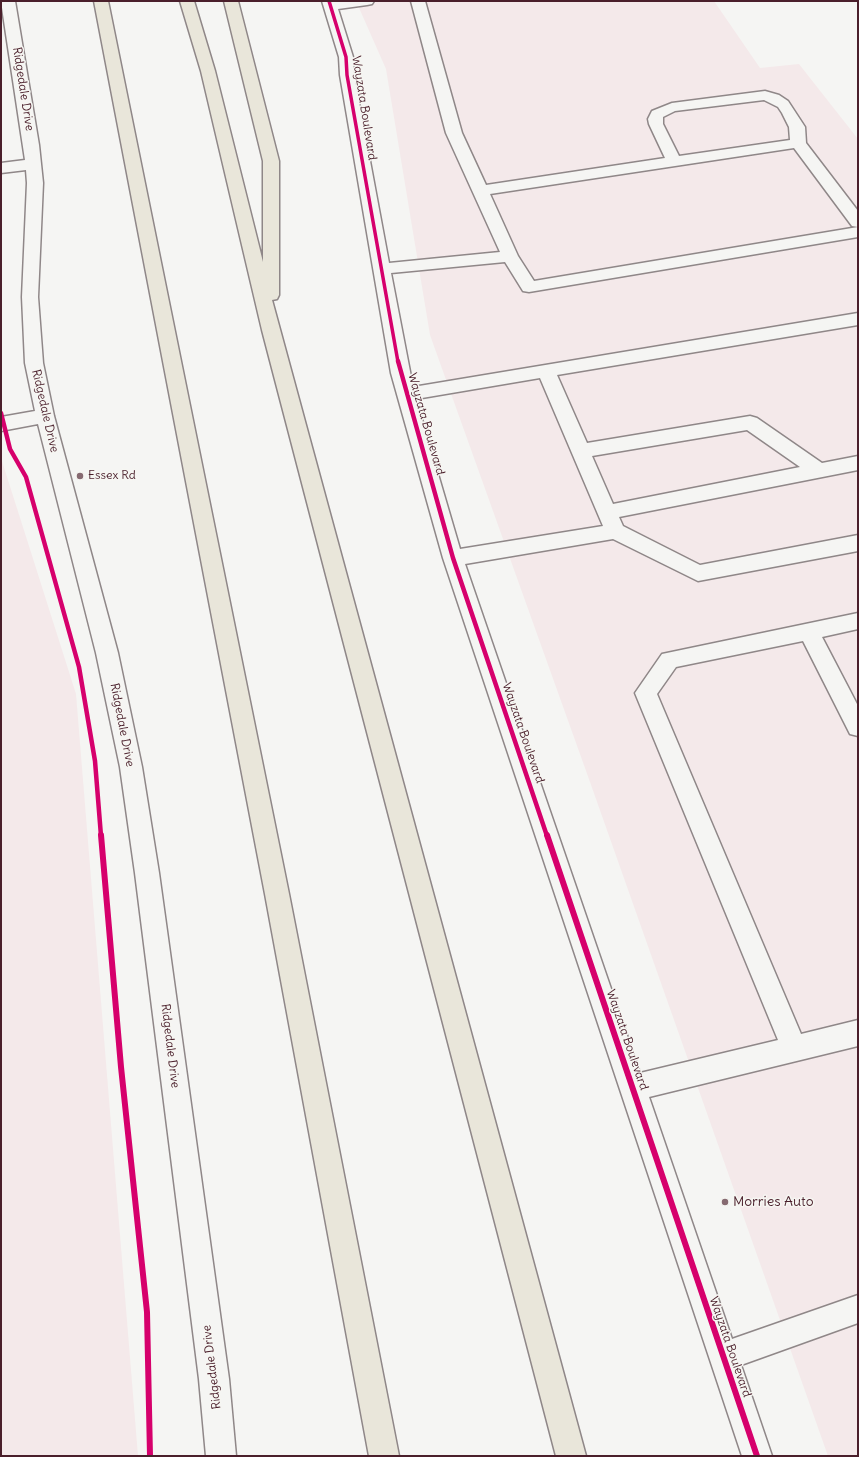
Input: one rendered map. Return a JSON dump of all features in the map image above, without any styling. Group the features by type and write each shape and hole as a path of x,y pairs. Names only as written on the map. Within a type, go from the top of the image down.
{"highway":[{"path":"101,1 277,894 384,1456"},
{"path":"188,1 208,71 271,330 571,1456"},
{"path":"231,1 271,161 271,330"}],"street":[{"path":"329,4 367,1"},
{"path":"418,1 454,133 510,256 529,288 858,232"},
{"name":"Wayzata Boulevard","path":"329,4 346,57 347,75 400,373 453,558 757,1456"},
{"name":"Ridgedale Drive","path":"6,10 22,82 35,183 30,267 31,322 34,363 45,416 116,694 138,813 213,1371 221,1456"},
{"path":"674,161 656,124 655,119 657,114 672,107 765,95 774,98 783,104 797,127 798,143 858,222"},
{"path":"481,191 798,143"},
{"path":"1,168 33,164"},
{"path":"382,269 510,256"},
{"path":"406,394 858,319"},
{"path":"546,371 615,531"},
{"path":"1,424 45,416"},
{"path":"580,451 750,423 819,470"},
{"path":"607,512 858,463"},
{"path":"453,558 615,531 698,573 858,543"},
{"path":"794,1048 646,692 669,660 858,621"},
{"path":"808,631 858,728"},
{"path":"633,1088 858,1032"},
{"path":"723,1357 858,1310"}],"shaded area":[{"path":"356,1 714,1 760,68 799,64 858,139 858,1456 828,1456 590,782 430,335 386,69"},
{"path":"1,458 76,694 138,1456 1,1456"}],"cycle path":[{"path":"329,1 346,57 347,75 400,373 453,558 757,1456"},
{"path":"1,413 10,449 26,477 79,667 95,761 121,1067 147,1312 150,1456"}],"place":[{"name":"Essex Rd","path":"80,476"},
{"name":"Morries Auto","path":"725,1202"}]}
